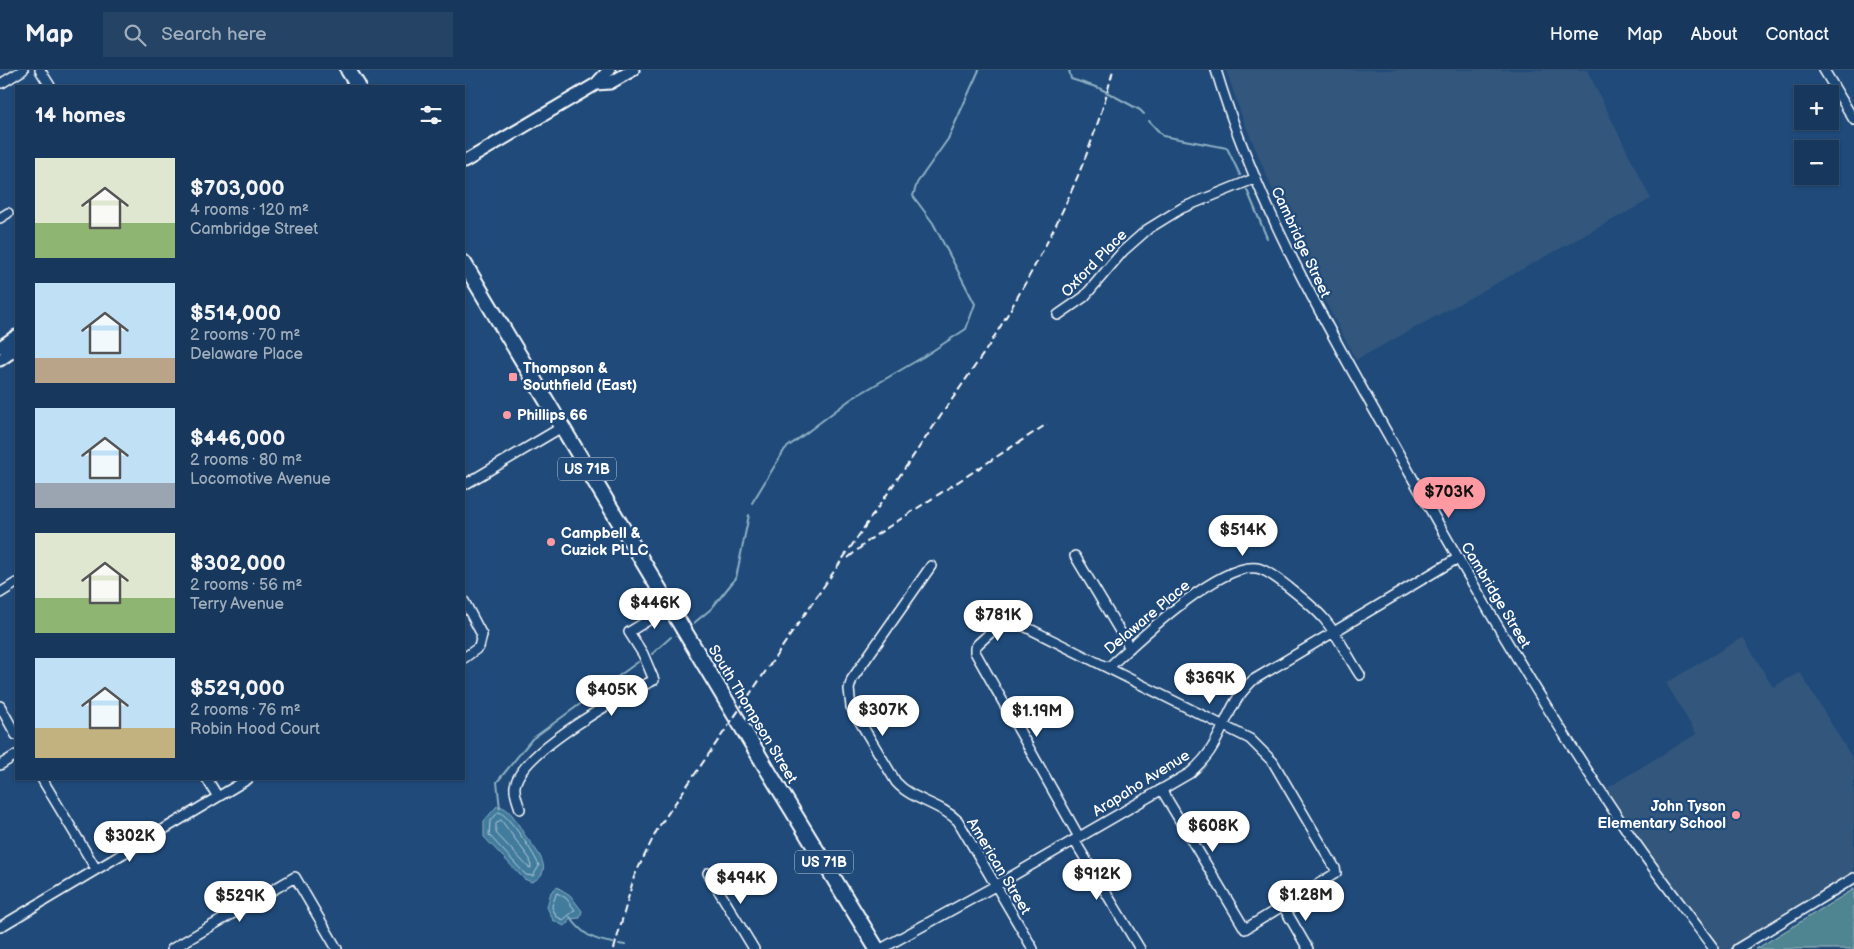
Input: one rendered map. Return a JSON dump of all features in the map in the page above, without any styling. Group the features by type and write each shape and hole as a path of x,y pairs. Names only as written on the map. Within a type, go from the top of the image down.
{"highway":[{"path":"348,70 357,85"},
{"name":"South Thompson Street","path":"465,265 670,607 879,949"}],"main road":[{"path":"465,161 596,84 609,70"},
{"path":"596,84 610,83 632,70"},
{"path":"0,347 15,337"},
{"path":"0,360 15,350"}],"street":[{"path":"2,83 23,70"},
{"path":"40,70 49,85"},
{"name":"Cambridge Street","path":"1216,70 1256,178 1303,282 1458,558 1493,619 1633,838 1714,949"},
{"path":"1824,70 1854,120"},
{"name":"Oxford Place","path":"1058,315 1084,298 1123,251 1148,229 1182,208 1256,178"},
{"path":"465,484 562,427"},
{"path":"1075,556 1130,648"},
{"name":"Arapaho Avenue","path":"879,949 995,886 1190,773 1214,746 1231,706 1253,680 1458,558"},
{"name":"American Street","path":"931,566 852,679 848,698 851,707 896,782 903,790 949,813 958,821 1033,949"},
{"name":"Delaware Place","path":"1108,668 1194,595 1217,579 1238,570 1256,568 1271,573 1324,619 1360,675"},
{"path":"0,593 15,584"},
{"path":"465,603 480,628 482,640 474,652 465,657"},
{"path":"520,809 515,787 518,778 538,756 565,732 654,680 643,654 629,632 670,607"},
{"path":"1140,949 1076,838 975,648 1007,620 1250,739 1273,762 1335,868 1336,873 1245,929 1161,789"},
{"path":"0,706 15,733"},
{"path":"0,765 15,756"},
{"path":"43,780 96,869"},
{"path":"208,780 218,797"},
{"path":"0,927 246,780"},
{"path":"708,873 754,949"},
{"path":"172,949 295,877 337,949"},
{"path":"1737,949 1854,878"},
{"path":"1283,906 1308,949"}],"shaded area":[{"path":"1226,70 1587,70 1651,199 1356,360 1297,248 1242,117"},
{"name":"John Tyson Elementary School","path":"1743,637 1773,687 1800,672 1854,761 1854,878 1737,949 1714,949 1602,791 1696,734 1666,683"}],"green space":[{"path":"1854,889 1854,949 1756,949"}],"water":[{"path":"497,806 510,812 541,858 543,871 532,882 524,879 484,837 484,821"},
{"path":"557,887 570,895 582,911 580,918 570,919 569,923 564,926 553,920 547,907 551,892"}],"waterway":[{"path":"752,503 785,449 851,399 923,357 966,329 975,304 933,223 913,196 917,183 948,139 979,70"},
{"path":"1069,70 1071,79 1099,88 1144,114"},
{"path":"1149,121 1163,136 1227,148 1240,175"},
{"path":"1247,190 1267,238"},
{"path":"694,623 711,609 736,578 749,515"},
{"path":"652,654 671,637"},
{"path":"500,808 497,782 532,739 638,662"},
{"path":"570,917 588,935 613,943"},
{"path":"619,944 625,945"}],"railway":[{"path":"614,949 634,877 658,828 988,347 1027,281 1077,178 1091,143 1113,70"},
{"path":"848,558 873,537 1047,424"}],"place":[{"name":"Thompson & Southfield (East)","path":"513,377"},
{"name":"Phillips 66","path":"507,415"},
{"name":"Campbell & Cuzick PLLC","path":"551,542"},
{"name":"John Tyson Elementary School","path":"1736,815"}]}
